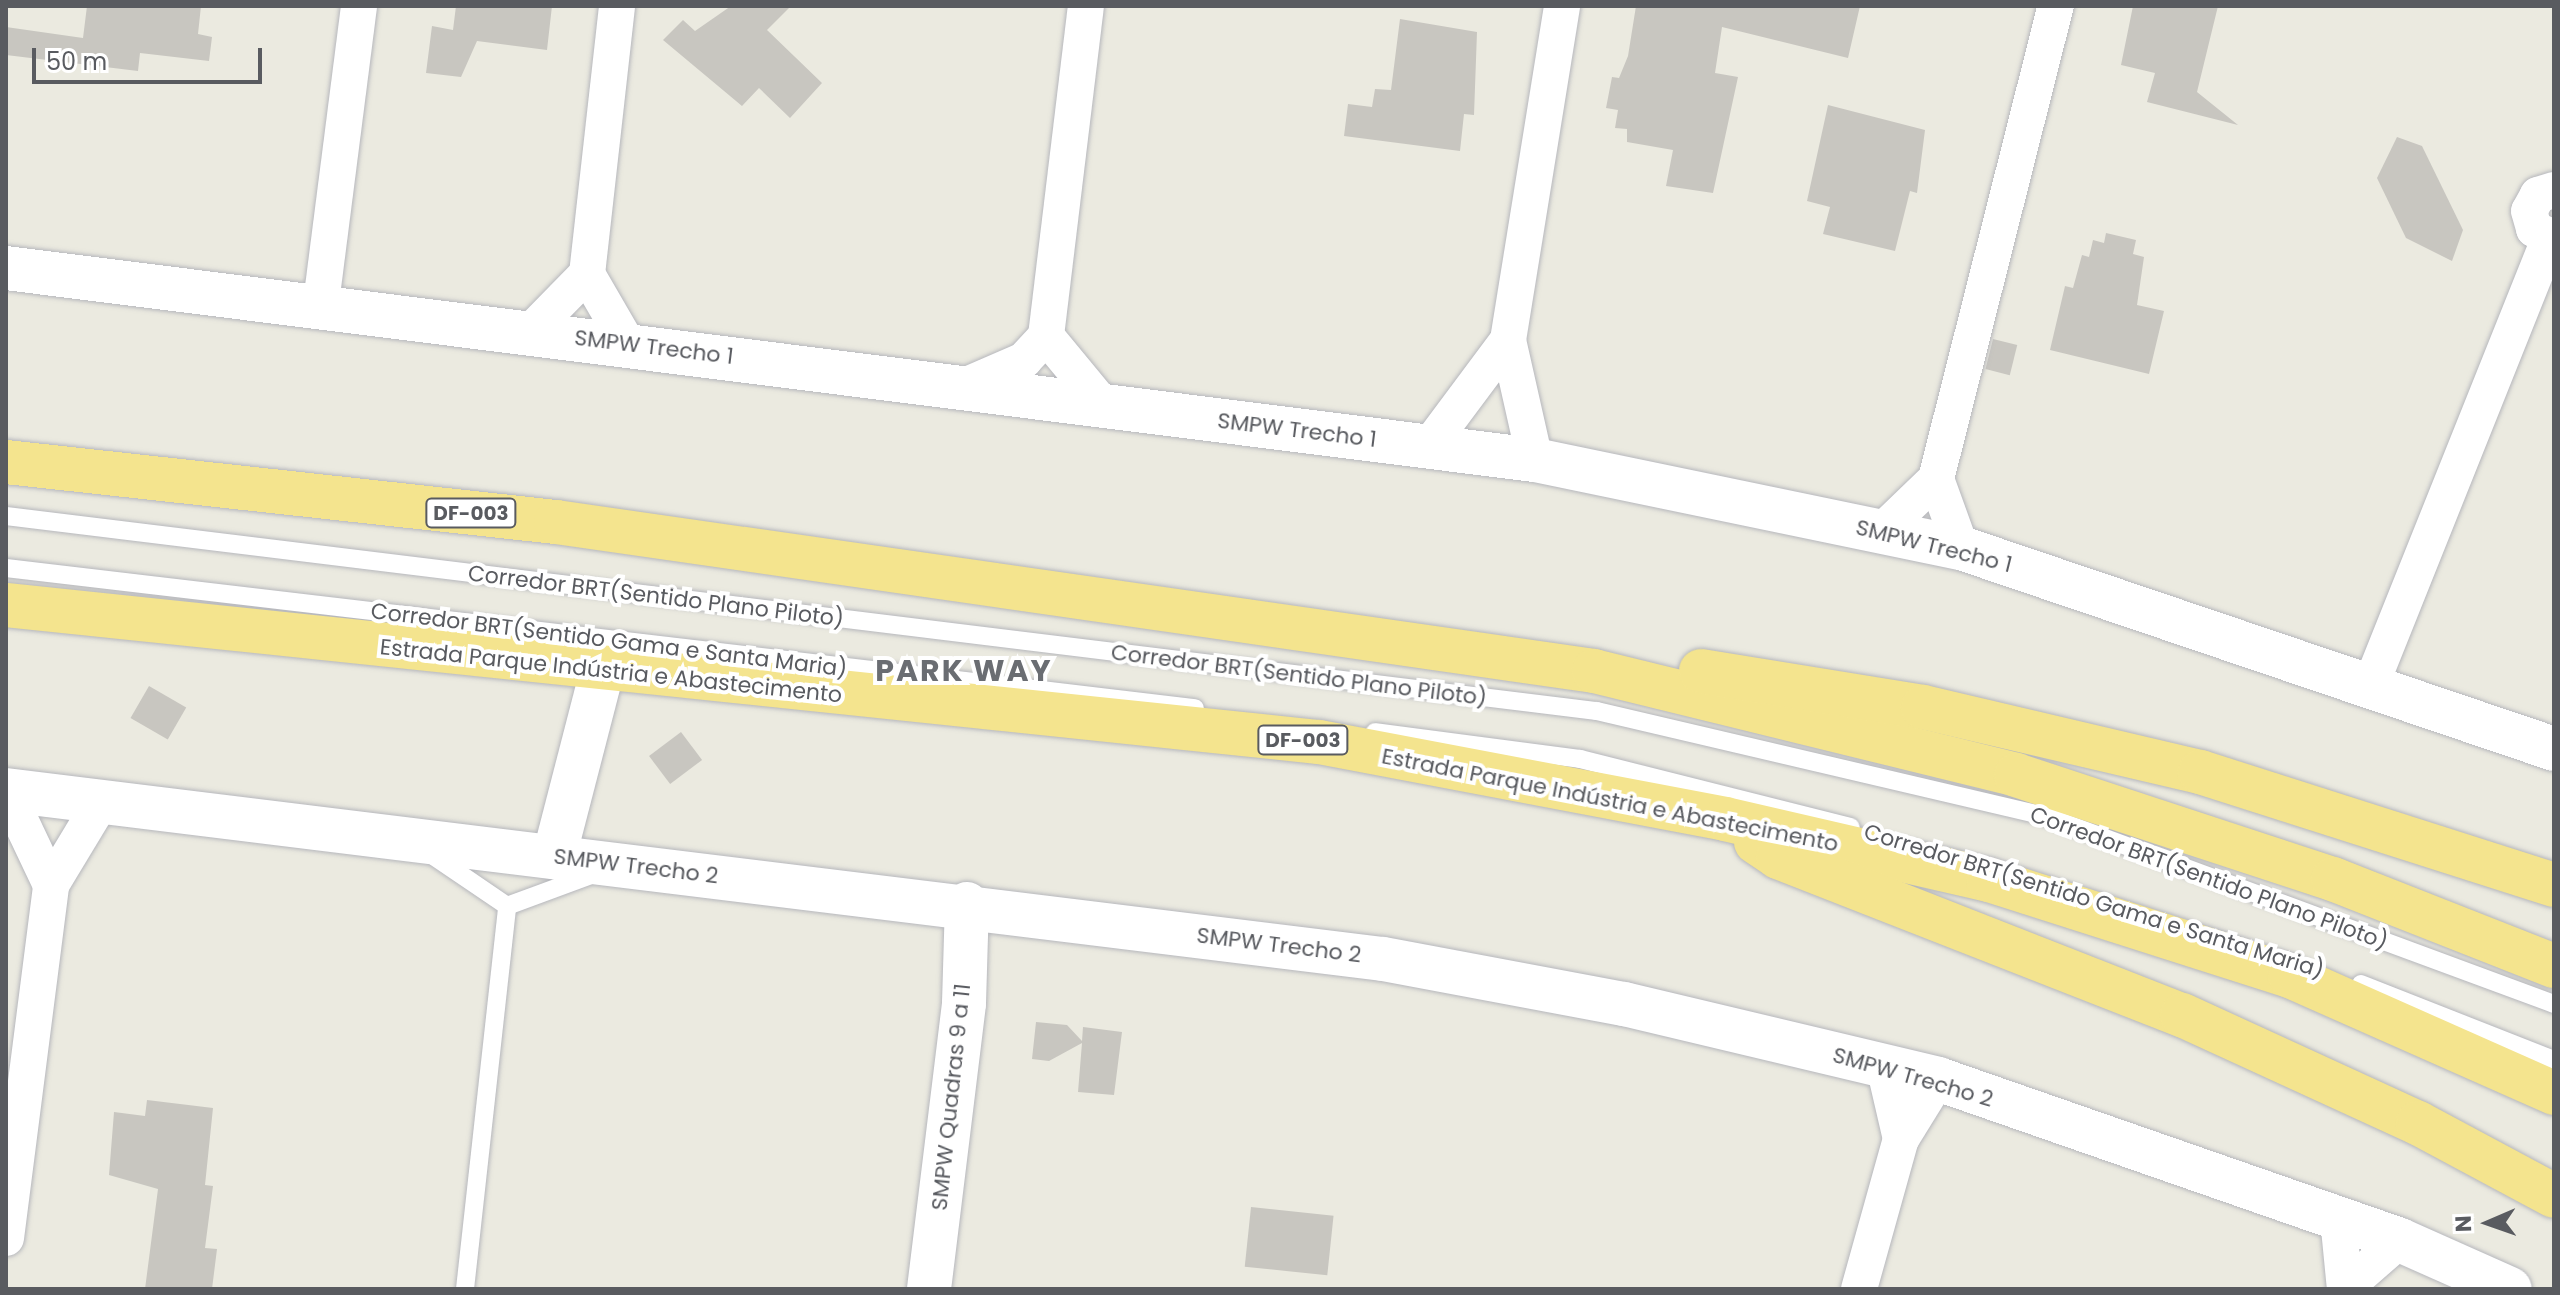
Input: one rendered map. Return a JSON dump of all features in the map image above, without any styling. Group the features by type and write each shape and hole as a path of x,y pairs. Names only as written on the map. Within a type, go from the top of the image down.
{"highway":[{"name":"DF-003","path":"6,462 556,522 1594,671 2016,775 2333,879 2554,966"},
{"name":"Estrada Parque Indústria e Abastecimento","path":"6,605 602,671 1319,742 1725,819 1989,880 2290,976 2554,1093"},
{"path":"1594,671 1697,671 1923,707 2200,772 2554,885"},
{"path":"1725,819 1778,857 2182,1015 2418,1123 2554,1196"}],"street":[{"path":"321,303 359,6"},
{"path":"617,6 587,274 627,343"},
{"path":"962,387 1024,360 1046,336 1086,6"},
{"path":"1535,460 1508,340 1562,6"},
{"path":"1881,532 1936,479 2056,6"},
{"path":"2372,682 2552,238 2534,229 2529,211 2538,195 2554,190"},
{"name":"SMPW Trecho 1","path":"6,268 321,303 1535,460 1961,548 2372,682 2554,749"},
{"path":"531,331 587,274"},
{"path":"1046,336 1104,406"},
{"path":"1429,446 1508,340"},
{"path":"1936,479 1961,548"},
{"path":"554,857 602,671"},
{"path":"6,790 51,885"},
{"name":"SMPW Trecho 2","path":"6,790 967,904 1383,959 1624,1004 1938,1079 2400,1240 2510,1289"},
{"path":"6,1238 51,885 101,802"},
{"name":"SMPW Quadras 9 a 11","path":"929,1289 964,1003 967,904"},
{"path":"1884,1066 1901,1139"},
{"path":"1859,1289 1901,1139 1938,1079"},
{"path":"2338,1218 2345,1289"},
{"path":"2345,1289 2400,1240"}],"lane":[{"name":"Corredor BRT(Sentido Plano Piloto)","path":"6,516 1597,711 2048,817 2554,1004"},
{"name":"Corredor BRT(Sentido Gama e Santa Maria)","path":"6,568 1580,759 1818,817 2299,962 2554,1060"},
{"path":"384,836 468,873 507,906"},
{"path":"507,906 629,865"},
{"path":"465,1289 507,906"}],"building":[{"path":"87,6 201,6 198,34 212,37 209,61 140,53 138,71 6,55 6,27 83,38"},
{"path":"456,6 552,6 547,50 477,41 461,77 426,73 432,26 453,30"},
{"path":"731,6 791,6 767,30 822,83 790,118 759,88 742,106 663,40 683,20 695,31"},
{"path":"1636,6 1860,6 1848,58 1722,27 1715,73 1738,77 1713,193 1666,186 1673,150 1627,142 1627,129 1615,128 1618,110 1606,108 1612,77 1619,78 1628,56"},
{"path":"2133,6 2218,6 2197,92 2238,125 2147,102 2155,73 2121,65"},
{"path":"1400,19 1477,32 1474,115 1464,114 1460,151 1344,136 1348,104 1372,107 1375,89 1391,90"},
{"path":"1828,105 1925,130 1917,193 1910,191 1895,251 1823,234 1830,207 1807,201"},
{"path":"2397,137 2422,146 2463,230 2452,261 2406,238 2377,178"},
{"path":"2106,233 2136,240 2133,254 2144,257 2137,305 2164,311 2149,374 2050,350 2065,286 2073,288 2082,255 2089,257 2093,240 2104,243"},
{"path":"1993,339 2017,345 2010,375 1986,369"},
{"path":"149,686 186,708 168,740 130,718"},
{"path":"681,732 702,760 670,784 649,756"},
{"path":"1036,1022 1067,1025 1082,1041 1083,1027 1122,1032 1114,1095 1078,1092 1082,1043 1049,1061 1032,1059"},
{"path":"147,1100 213,1108 205,1185 213,1186 205,1248 217,1249 212,1289 145,1289 158,1189 109,1175 114,1112 145,1116"},
{"path":"1251,1207 1334,1216 1327,1275 1245,1267"}],"district":[{"name":"PARK WAY","path":"964,671"}]}
